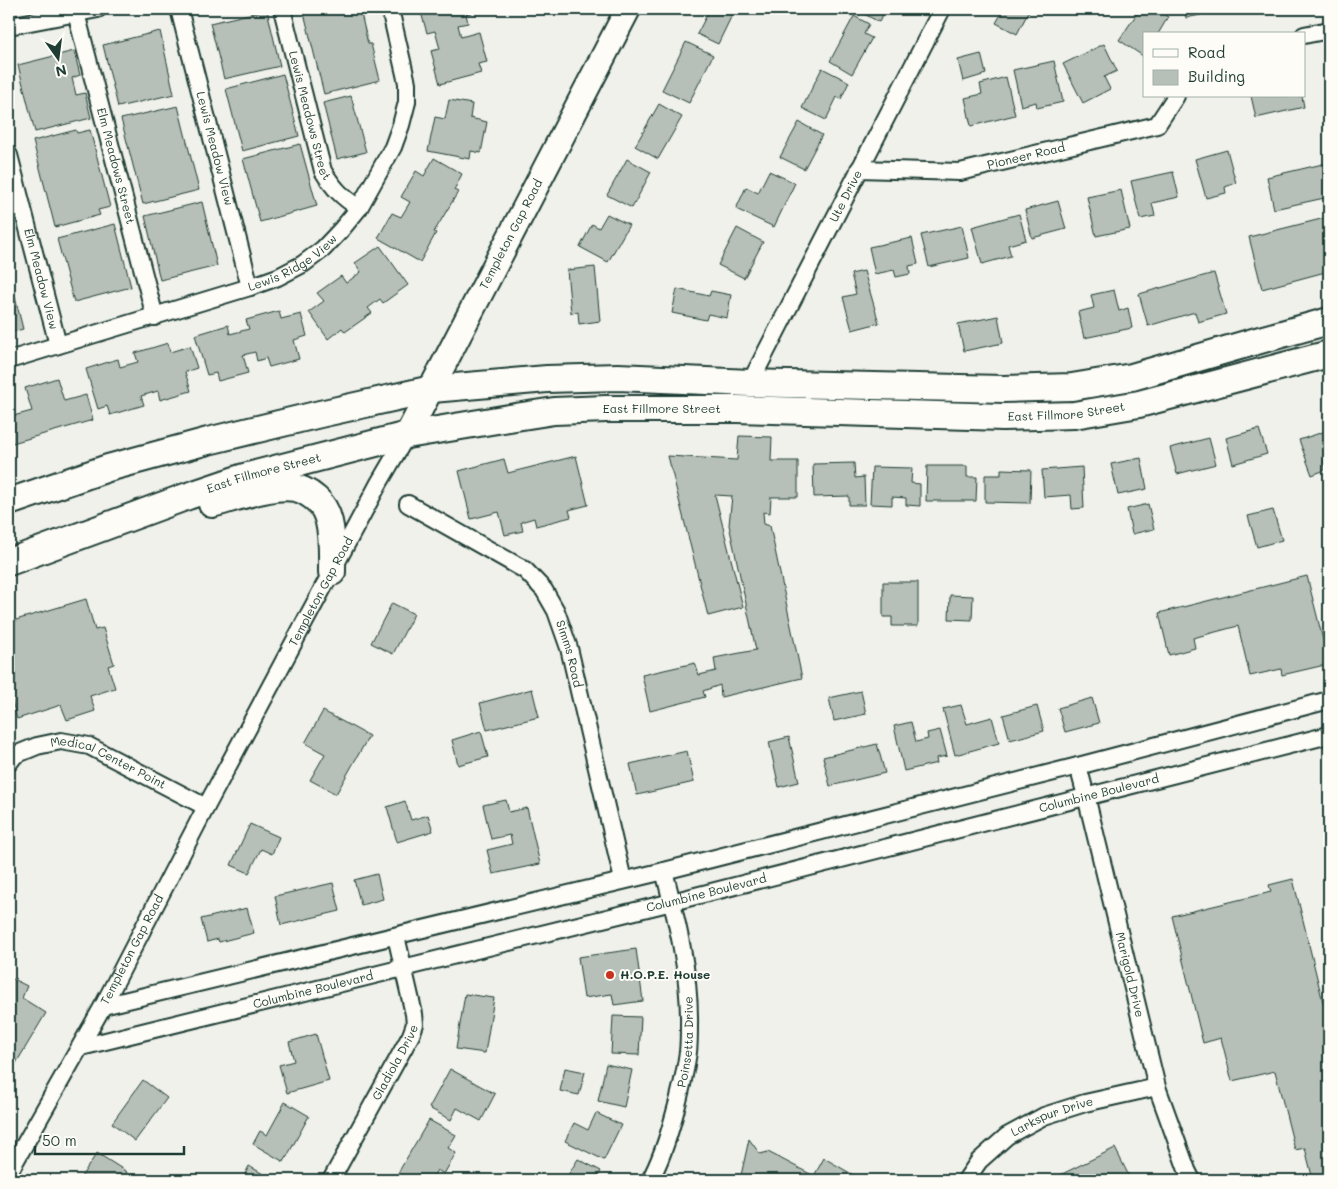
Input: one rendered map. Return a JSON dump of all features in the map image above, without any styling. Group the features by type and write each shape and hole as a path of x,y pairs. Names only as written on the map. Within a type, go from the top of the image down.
{"main road":[{"name":"East Fillmore Street","path":"9,502 108,468 208,441 432,389 547,379 618,377 750,383 1003,389 1072,387 1132,376 1329,321"},
{"name":"East Fillmore Street","path":"9,562 244,477 407,435 554,411 737,409 1003,417 1074,415 1139,404 1329,354"},
{"path":"144,512 212,504 284,487 297,488 310,494 326,511 330,522 332,572"}],"street":[{"path":"9,26 98,9"},
{"name":"Lewis Meadow View","path":"179,9 250,287"},
{"name":"Lewis Meadows Street","path":"282,9 323,171 338,192 359,208"},
{"name":"Lewis Ridge View","path":"9,360 250,287 278,277 303,264 323,249 359,208 393,147 401,126 407,102 407,83 390,9"},
{"name":"Templeton Gap Road","path":"9,1172 81,1047 206,808 432,389 628,9"},
{"name":"Ute Drive","path":"750,383 942,9"},
{"name":"Elm Meadows Street","path":"76,13 155,317"},
{"path":"1306,35 1329,30"},
{"name":"Pioneer Road","path":"859,169 960,172 1157,125 1175,98"},
{"name":"Elm Meadow View","path":"9,155 58,345"},
{"name":"Simms Road","path":"408,504 525,570 544,590 556,611 569,648 623,880"},
{"path":"103,1006 664,871 1329,700"},
{"name":"Columbine Boulevard","path":"81,1047 672,902 1329,735"},
{"name":"Medical Center Point","path":"9,762 15,755 37,746 61,741 89,746 206,808"},
{"name":"Marigold Drive","path":"1078,766 1157,1087 1192,1180"},
{"name":"Poinsetta Drive","path":"650,1180 669,1133 682,1088 688,1050 689,1002 684,960 664,871"},
{"name":"Gladiola Drive","path":"331,1180 411,1035 415,1024 396,936"},
{"name":"Larkspur Drive","path":"966,1180 979,1160 1007,1136 1044,1116 1085,1103 1157,1087"}],"building":[{"path":"303,9 360,9 368,44 371,44 380,80 324,94"},
{"path":"420,9 474,9 475,12 466,14 468,23 458,25 461,37 479,32 487,62 478,64 481,73 440,84 431,51 440,49 435,31 427,33"},
{"path":"710,9 735,9 718,44 697,34"},
{"path":"855,9 886,9 879,22"},
{"path":"1004,9 1030,9 1017,34 996,23"},
{"path":"1140,9 1155,9 1168,17 1159,32 1143,32 1143,56 1119,40"},
{"path":"1184,9 1213,9 1214,12 1186,18"},
{"path":"267,10 280,66 224,79 210,23"},
{"path":"854,16 869,24 864,34 872,38 852,74 830,61"},
{"path":"160,31 174,94 118,107 103,45"},
{"path":"686,42 713,55 689,103 662,90"},
{"path":"1104,44 1117,71 1104,77 1110,89 1083,103 1063,64"},
{"path":"74,51 80,75 72,78 76,95 85,93 91,118 35,132 18,65"},
{"path":"981,54 986,74 963,81 958,60"},
{"path":"1054,61 1063,102 1037,108 1036,102 1021,106 1013,70"},
{"path":"822,68 849,82 841,99 837,97 826,120 802,108"},
{"path":"283,74 299,136 242,151 226,89"},
{"path":"1006,77 1015,115 971,126 965,98 982,94 980,84"},
{"path":"351,96 366,152 337,159 323,103"},
{"path":"1251,98 1302,98 1304,107 1256,118"},
{"path":"449,100 472,104 470,118 487,122 481,153 471,151 470,159 428,151 435,117 445,119"},
{"path":"659,104 682,117 658,159 635,146"},
{"path":"178,106 199,190 143,204 121,119"},
{"path":"799,122 822,135 804,169 780,157"},
{"path":"76,130 77,133 90,130 110,207 98,210 100,215 55,227 33,141"},
{"path":"300,144 317,206 260,222 243,159"},
{"path":"1227,150 1236,183 1225,187 1226,193 1206,198 1195,159"},
{"path":"434,158 462,174 454,190 458,192 434,232 436,233 420,262 378,238 392,213 401,217 410,202 401,197 416,171 424,176"},
{"path":"627,159 651,172 632,208 607,195"},
{"path":"1327,163 1329,197 1274,209 1267,177"},
{"path":"769,171 795,183 774,227 736,209 746,187 758,193"},
{"path":"1173,172 1179,197 1152,203 1155,216 1140,219 1131,181"},
{"path":"1121,190 1130,229 1096,236 1087,197"},
{"path":"1058,201 1066,229 1032,238 1025,210"},
{"path":"202,202 217,266 160,280 145,216"},
{"path":"607,214 629,225 608,262 580,247 592,224 599,228"},
{"path":"1019,214 1026,240 1008,245 1011,256 982,264 972,227"},
{"path":"1329,217 1329,271 1262,289 1249,237"},
{"path":"115,224 131,287 74,302 57,239"},
{"path":"962,226 969,258 929,267 921,235"},
{"path":"737,228 763,242 744,278 718,265"},
{"path":"912,238 918,264 909,266 910,274 896,277 894,270 875,274 869,247"},
{"path":"380,246 408,285 383,303 380,299 368,308 372,313 345,332 342,328 328,339 309,312 324,301 317,293 341,276 346,283 361,272 355,263"},
{"path":"595,267 600,321 579,324 578,312 571,313 567,270"},
{"path":"864,271 879,323 852,330 843,297 856,294 851,274"},
{"path":"9,273 23,329 9,333"},
{"path":"1214,273 1226,314 1198,322 1195,312 1148,326 1139,294"},
{"path":"677,289 709,296 711,291 731,295 727,318 708,314 706,320 672,313"},
{"path":"1114,290 1119,311 1128,308 1132,328 1084,338 1078,312 1094,308 1091,295"},
{"path":"279,311 281,319 301,314 307,336 294,340 299,359 269,367 266,358 257,361 255,352 243,355 248,373 218,381 216,373 207,375 195,335 228,325 230,334 249,329 246,320"},
{"path":"998,316 1003,343 964,351 958,324"},
{"path":"168,343 170,352 190,346 197,368 185,372 191,391 160,400 158,391 141,396 144,405 110,415 107,406 98,409 86,369 118,359 120,367 138,362 135,353"},
{"path":"57,378 64,401 86,395 93,420 9,444 9,402 13,416 32,411 25,388"},
{"path":"1259,429 1267,454 1233,464 1226,438"},
{"path":"1329,430 1329,458 1324,460 1325,470 1312,475 1299,440"},
{"path":"739,436 772,437 771,461 798,461 798,497 771,497 770,513 763,512 764,524 770,526 802,678 721,697 720,685 703,691 705,697 650,711 642,675 695,663 699,675 716,671 714,658 756,650 729,525 732,496 715,495 743,607 708,616 668,456 737,460"},
{"path":"1209,438 1216,464 1177,474 1170,448"},
{"path":"576,456 588,505 569,510 571,517 536,526 534,518 521,522 523,531 505,535 499,512 471,519 459,471 504,459 508,473"},
{"path":"1141,458 1147,489 1118,495 1111,464"},
{"path":"854,463 855,478 864,477 865,505 849,505 849,496 814,497 813,464"},
{"path":"927,466 967,466 967,477 977,477 976,501 926,501"},
{"path":"872,467 912,468 911,483 920,484 920,506 906,505 906,498 892,497 892,505 870,504"},
{"path":"1082,467 1084,508 1072,509 1071,495 1044,497 1042,470"},
{"path":"1001,469 1031,470 1030,503 985,502 985,475 1001,475"},
{"path":"1148,504 1154,529 1132,534 1127,509"},
{"path":"1273,510 1282,540 1257,547 1248,516"},
{"path":"1307,576 1329,664 1282,675 1281,669 1250,676 1238,626 1193,638 1195,648 1169,655 1159,613"},
{"path":"883,582 918,582 918,626 892,626 892,617 883,617"},
{"path":"950,595 973,596 972,620 949,619"},
{"path":"86,599 95,630 103,628 114,664 108,666 115,688 90,696 95,711 67,720 61,705 17,719 9,691 9,622"},
{"path":"392,603 414,614 393,654 371,643"},
{"path":"532,689 539,717 487,730 480,703"},
{"path":"861,691 866,714 834,721 829,698"},
{"path":"1092,698 1099,723 1065,732 1058,708"},
{"path":"961,705 967,724 992,717 999,743 955,755 943,709"},
{"path":"1037,706 1044,731 1010,740 1003,715"},
{"path":"323,711 369,736 336,794 310,780 325,754 305,743"},
{"path":"911,722 916,742 928,739 927,733 940,730 947,756 936,758 937,763 904,771 894,726"},
{"path":"481,731 488,757 458,765 452,740"},
{"path":"789,737 799,782 779,787 769,742"},
{"path":"877,744 885,773 830,786 823,757"},
{"path":"687,751 694,782 637,795 630,764"},
{"path":"506,800 509,812 527,808 540,864 493,874 487,850 512,844 510,835 491,839 483,805"},
{"path":"405,801 411,820 428,815 433,831 397,842 387,807"},
{"path":"250,824 279,837 272,854 261,849 249,873 231,865"},
{"path":"377,874 383,899 361,905 354,880"},
{"path":"1293,879 1329,1027 1329,1180 1313,1180 1305,1148 1295,1150 1275,1071 1232,1081 1221,1038 1203,1043 1172,916 1271,892 1269,885"},
{"path":"333,883 340,911 281,925 275,896"},
{"path":"247,908 254,933 219,942 218,939 207,942 201,919"},
{"name":"H.O.P.E. House","path":"636,949 643,1001 614,1005 612,994 584,998 578,957"},
{"path":"9,977 27,986 22,998 46,1013 9,1075"},
{"path":"465,994 494,998 485,1053 456,1049"},
{"path":"613,1016 641,1017 639,1055 611,1054"},
{"path":"316,1034 329,1081 287,1093 279,1065 294,1061 289,1042"},
{"path":"606,1064 632,1070 624,1107 598,1101"},
{"path":"565,1068 585,1072 579,1095 560,1091"},
{"path":"450,1069 495,1094 481,1121 457,1108 451,1120 429,1108"},
{"path":"143,1080 167,1098 135,1141 112,1123"},
{"path":"285,1102 309,1116 284,1162 253,1144 260,1131 267,1135"},
{"path":"596,1113 621,1125 604,1160 565,1141 574,1123 588,1130"},
{"path":"429,1120 456,1135 448,1148 456,1153 444,1174 437,1170 431,1180 411,1180 398,1173"},
{"path":"749,1139 760,1154 768,1152 814,1176 824,1158 862,1180 740,1180"},
{"path":"1115,1148 1131,1180 1050,1180"},
{"path":"97,1153 127,1172 122,1180 79,1180"},
{"path":"578,1159 601,1171 596,1180 565,1180"},
{"path":"249,1166 274,1180 238,1180 240,1176 243,1178"}],"place":[{"name":"H.O.P.E. House","path":"610,975"}]}
